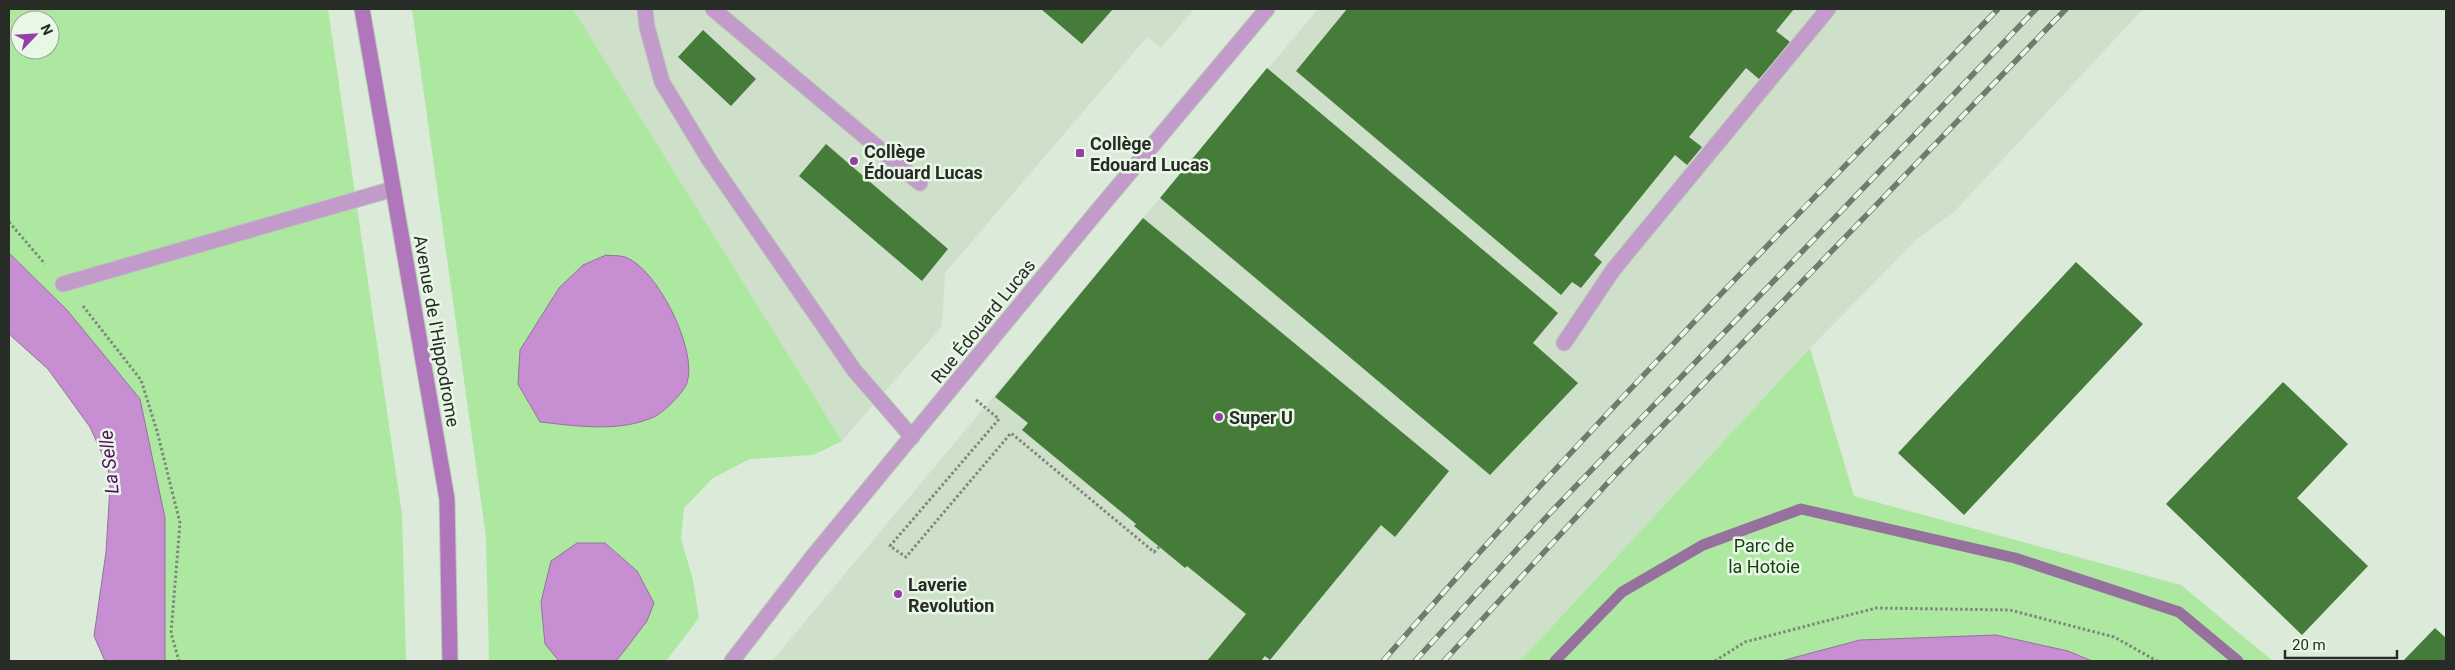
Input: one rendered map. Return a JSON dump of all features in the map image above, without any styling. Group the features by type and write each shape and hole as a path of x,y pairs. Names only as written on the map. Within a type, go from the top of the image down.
{"main road":[{"name":"Avenue de l'Hippodrome","path":"362,9 447,498 450,661"}],"street":[{"path":"645,9 647,27 662,82 710,161 854,370 912,437"},
{"path":"713,9 920,183"},
{"name":"Rue Édouard Lucas","path":"732,661 814,555 1094,215 1267,9"},
{"path":"1564,343 1613,270 1828,9"},
{"path":"63,284 393,189"}],"path":[{"path":"9,222 63,284 141,380 157,431 180,522 171,633 179,661"},
{"path":"957,383 999,419 890,546 906,557 1011,433 1154,552 1159,547"},
{"path":"1715,661 1745,642 1876,608 2010,610 2114,637 2157,661"}],"shaded area":[{"name":"Collège Édouard Lucas","path":"573,9 1194,9 1161,48 1147,37 945,273 942,326 842,441"},
{"path":"1318,9 2143,9 1954,212 1916,240 1810,348 1520,661 772,661"}],"green space":[{"path":"9,9 328,9 402,514 406,661 165,661 67,310 9,253"},
{"path":"412,9 573,9 842,441 813,455 750,459 713,478 684,508 681,539 693,580 699,618 666,661 489,661 486,537"},
{"name":"Parc de la Hotoie","path":"1810,348 1854,496 2181,585 2273,661 1520,661"}],"water":[{"name":"La Selle","path":"9,253 67,310 140,399 165,518 165,661 105,661 94,636 106,552 110,487 108,467 90,427 48,369 9,334"},
{"path":"606,255 625,257 637,264 662,293 681,332 689,369 687,383 678,396 656,416 628,425 599,427 540,422 518,384 520,350 559,288 583,265"},
{"path":"577,543 605,543 637,571 654,603 647,621 618,659 613,661 559,661 545,644 541,602 551,561"},
{"path":"1996,635 2068,651 2092,661 1781,661 1860,640"}],"building":[{"path":"1041,9 1113,9 1082,44"},
{"path":"1347,9 1794,9 1776,31 1790,42 1759,79 1746,68 1689,137 1702,147 1687,165 1675,155 1594,255 1602,262 1581,288 1572,282 1561,295 1296,71"},
{"path":"703,30 756,79 731,106 678,57"},
{"path":"1267,68 1558,313 1533,343 1578,383 1490,475 1160,198"},
{"path":"826,144 948,249 922,281 799,176"},
{"path":"1143,218 1449,471 1395,537 1381,525 1270,660 1265,656 1261,661 1207,661 1246,614 1187,566 1185,568 1134,526 1136,524 1022,430 1028,423 995,397"},
{"path":"2076,262 2143,324 1964,515 1898,453"},
{"path":"2283,382 2348,444 2297,498 2368,566 2302,635 2166,504"},
{"path":"2435,628 2446,638 2446,661 2403,661"}],"waterway":[{"path":"1555,661 1622,592 1703,545 1801,509 2015,558 2179,612 2238,661"}],"railway":[{"path":"1383,661 1532,494 1609,412 1763,250 1998,9"},
{"path":"1415,661 1551,512 2036,9"},
{"path":"1444,661 1615,475 2066,9"}],"place":[{"name":"Collège Edouard Lucas","path":"1080,153"},
{"name":"Collège Édouard Lucas","path":"854,161"},
{"name":"Super U","path":"1219,417"},
{"name":"Laverie Revolution","path":"898,594"}]}
